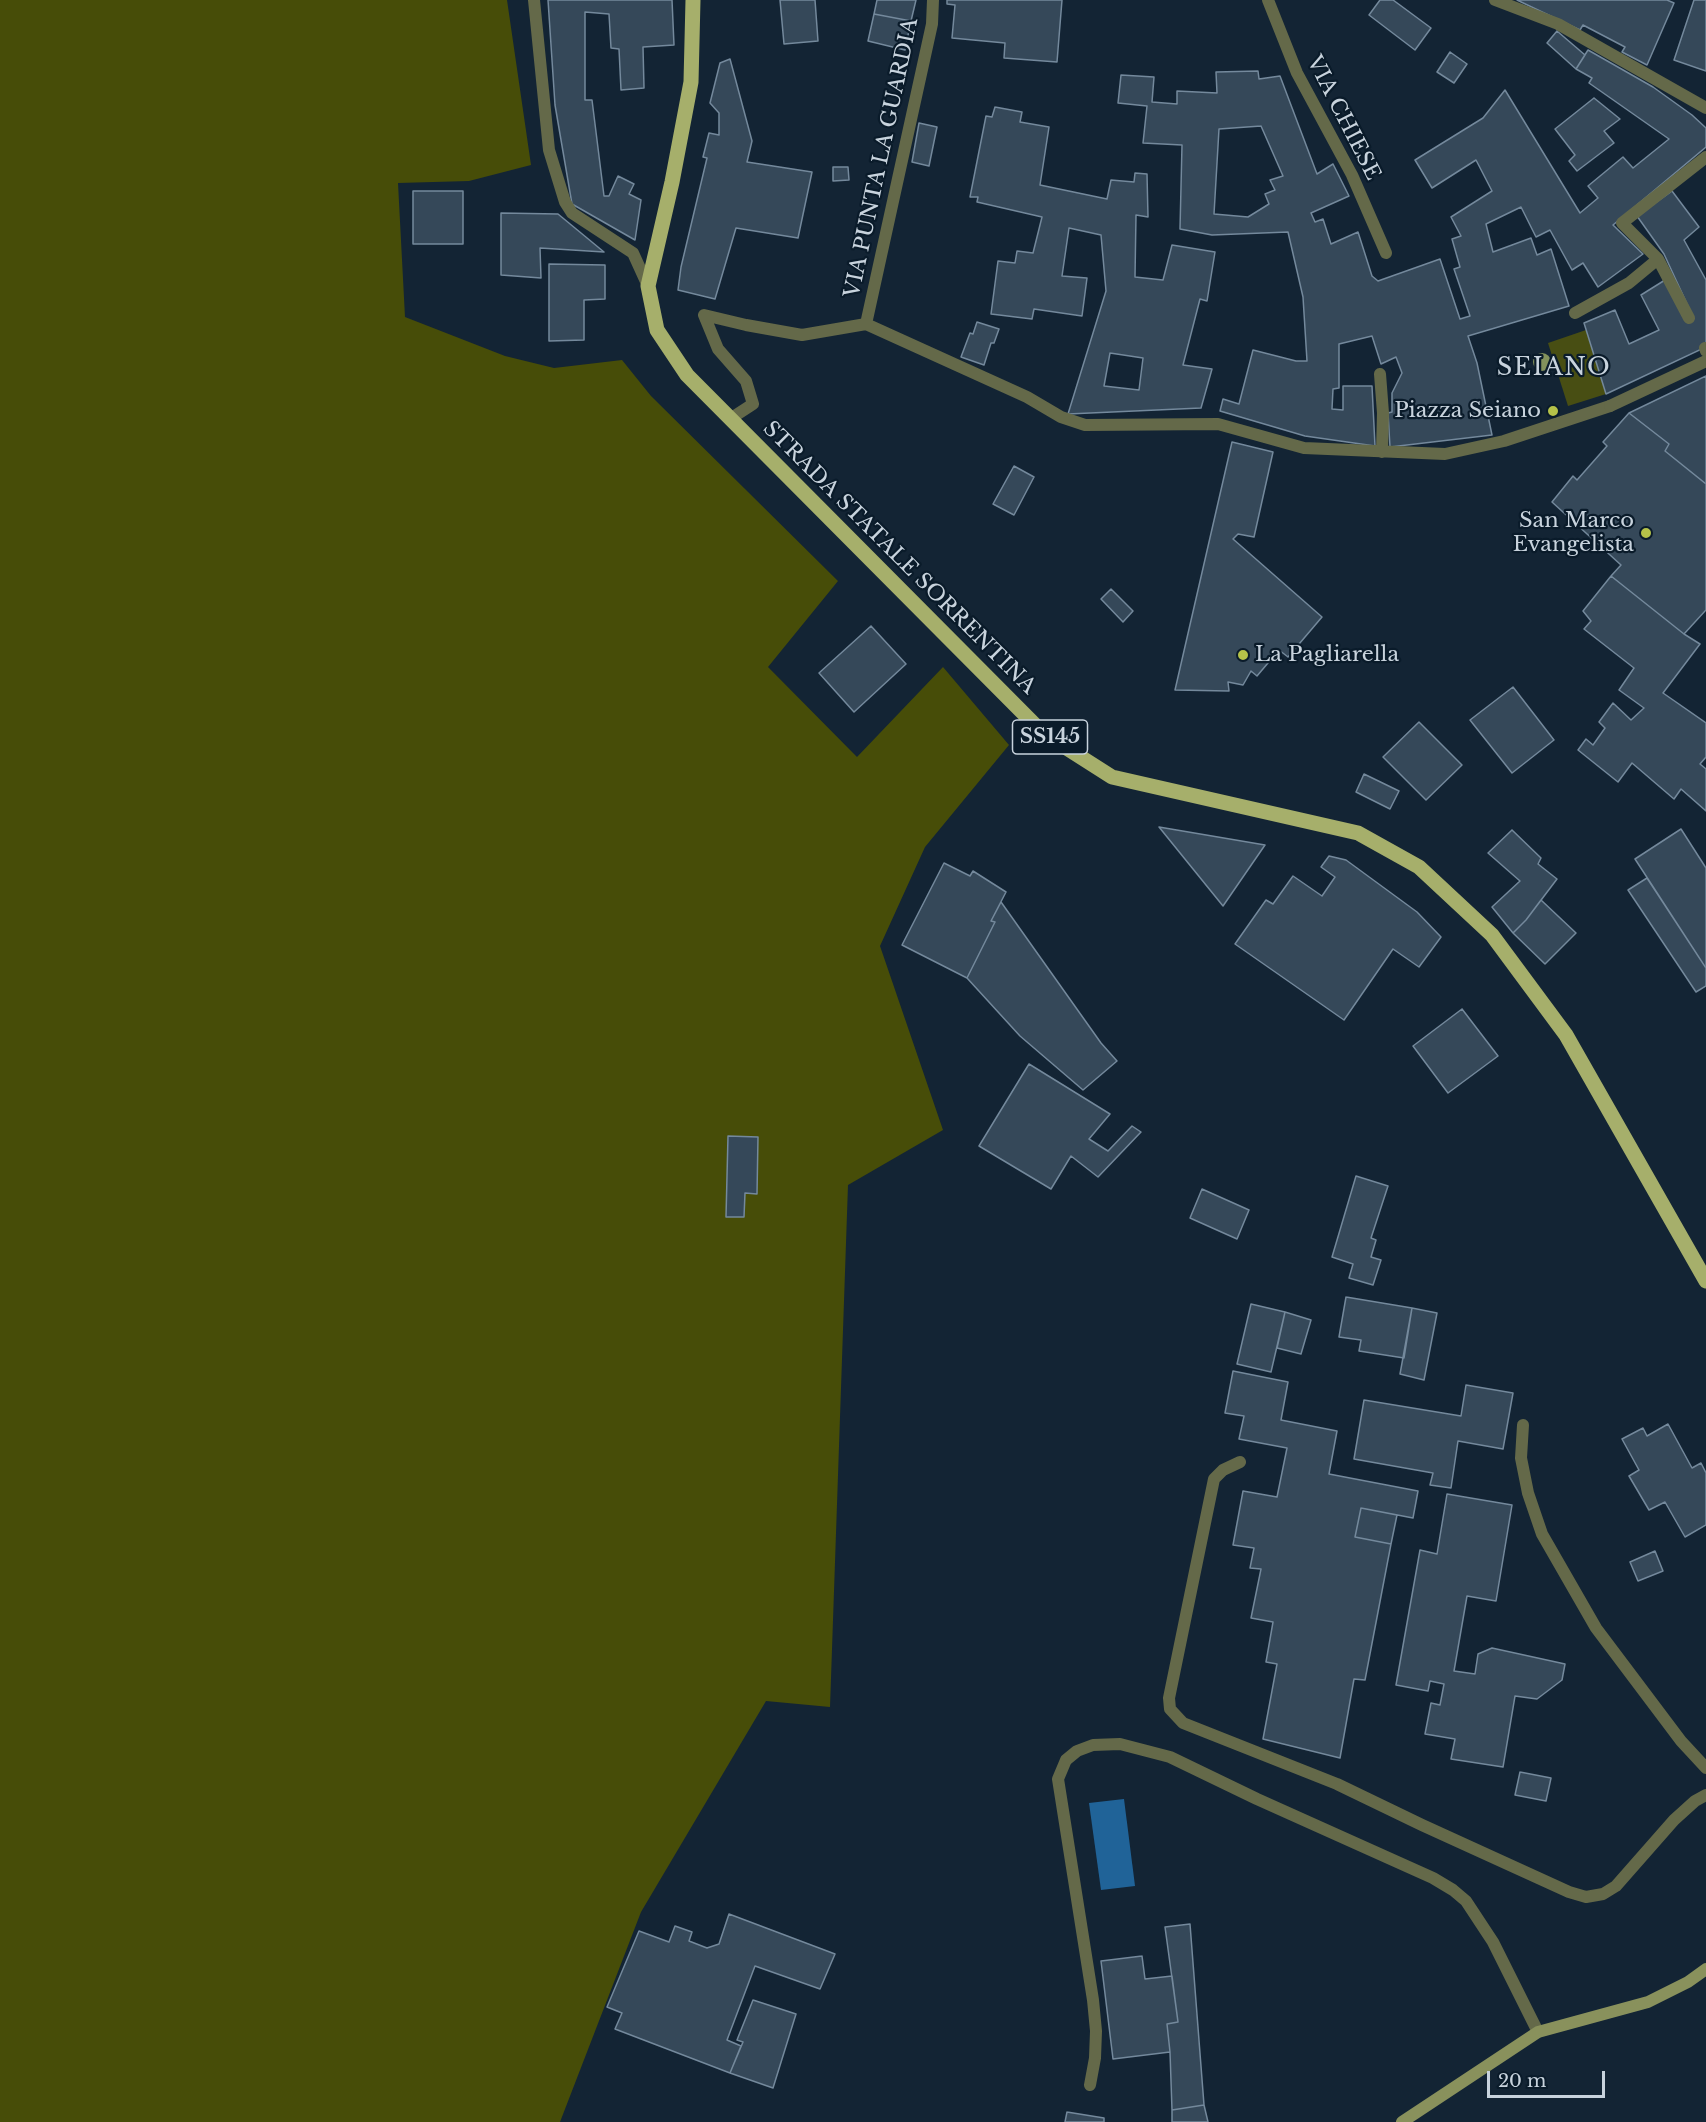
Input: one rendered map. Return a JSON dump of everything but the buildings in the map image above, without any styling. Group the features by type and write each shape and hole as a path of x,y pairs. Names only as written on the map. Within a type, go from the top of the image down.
{"main road":[{"name":"STRADA STATALE SORRENTINA","path":"693,0 691,82 672,182 648,286 657,330 687,375 1043,733 1112,777 1358,833 1419,867 1492,935 1566,1035 1706,1281"}],"street":[{"path":"534,0 549,150 565,202 572,213 633,253 648,286"},
{"name":"VIA PUNTA LA GUARDIA","path":"866,324 932,24 933,0"},
{"name":"VIA CHIESE","path":"1268,0 1297,73 1352,175 1386,253"},
{"path":"1495,0 1558,24 1706,108"},
{"path":"1689,318 1658,259 1622,223 1706,157"},
{"path":"1575,313 1629,283 1658,259"},
{"path":"730,419 753,404 746,381 718,349 704,315 802,335 866,324 1027,397 1061,417 1085,425 1218,424 1304,448 1382,452 1445,454 1497,443 1610,406 1706,361"},
{"path":"1380,374 1383,413 1382,452"},
{"path":"1523,1425 1521,1458 1528,1493 1542,1534 1596,1628 1681,1741 1706,1768"},
{"path":"1240,1462 1222,1470 1214,1479 1169,1698 1170,1709 1183,1723 1337,1784 1569,1892 1586,1897 1603,1894 1616,1886 1674,1820 1695,1801 1706,1795"},
{"path":"1090,2085 1095,2058 1096,2031 1093,2000 1058,1779 1066,1760 1077,1751 1093,1744 1120,1744 1170,1757 1433,1878 1453,1890 1466,1901 1493,1942 1538,2032"},
{"path":"1402,2122 1538,2032 1648,2002 1688,1982 1706,1969"}],"green space":[{"path":"0,0 507,0 531,165 469,181 398,183 405,317 505,356 554,368 622,360 651,396 838,581 768,667 857,757 943,667 1009,745 925,847 880,946 943,1130 848,1185 830,1707 766,1701 641,1912 560,2122 0,2122"},
{"path":"1586,330 1606,394 1568,406 1548,343"}],"water":[{"path":"1124,1799 1135,1886 1101,1890 1089,1803"}],"place":[{"name":"Piazza Seiano","path":"1553,411"},
{"name":"San Marco Evangelista","path":"1646,533"},
{"name":"La Pagliarella","path":"1243,655"}],"district":[{"name":"SEIANO","path":"1554,368"}]}
